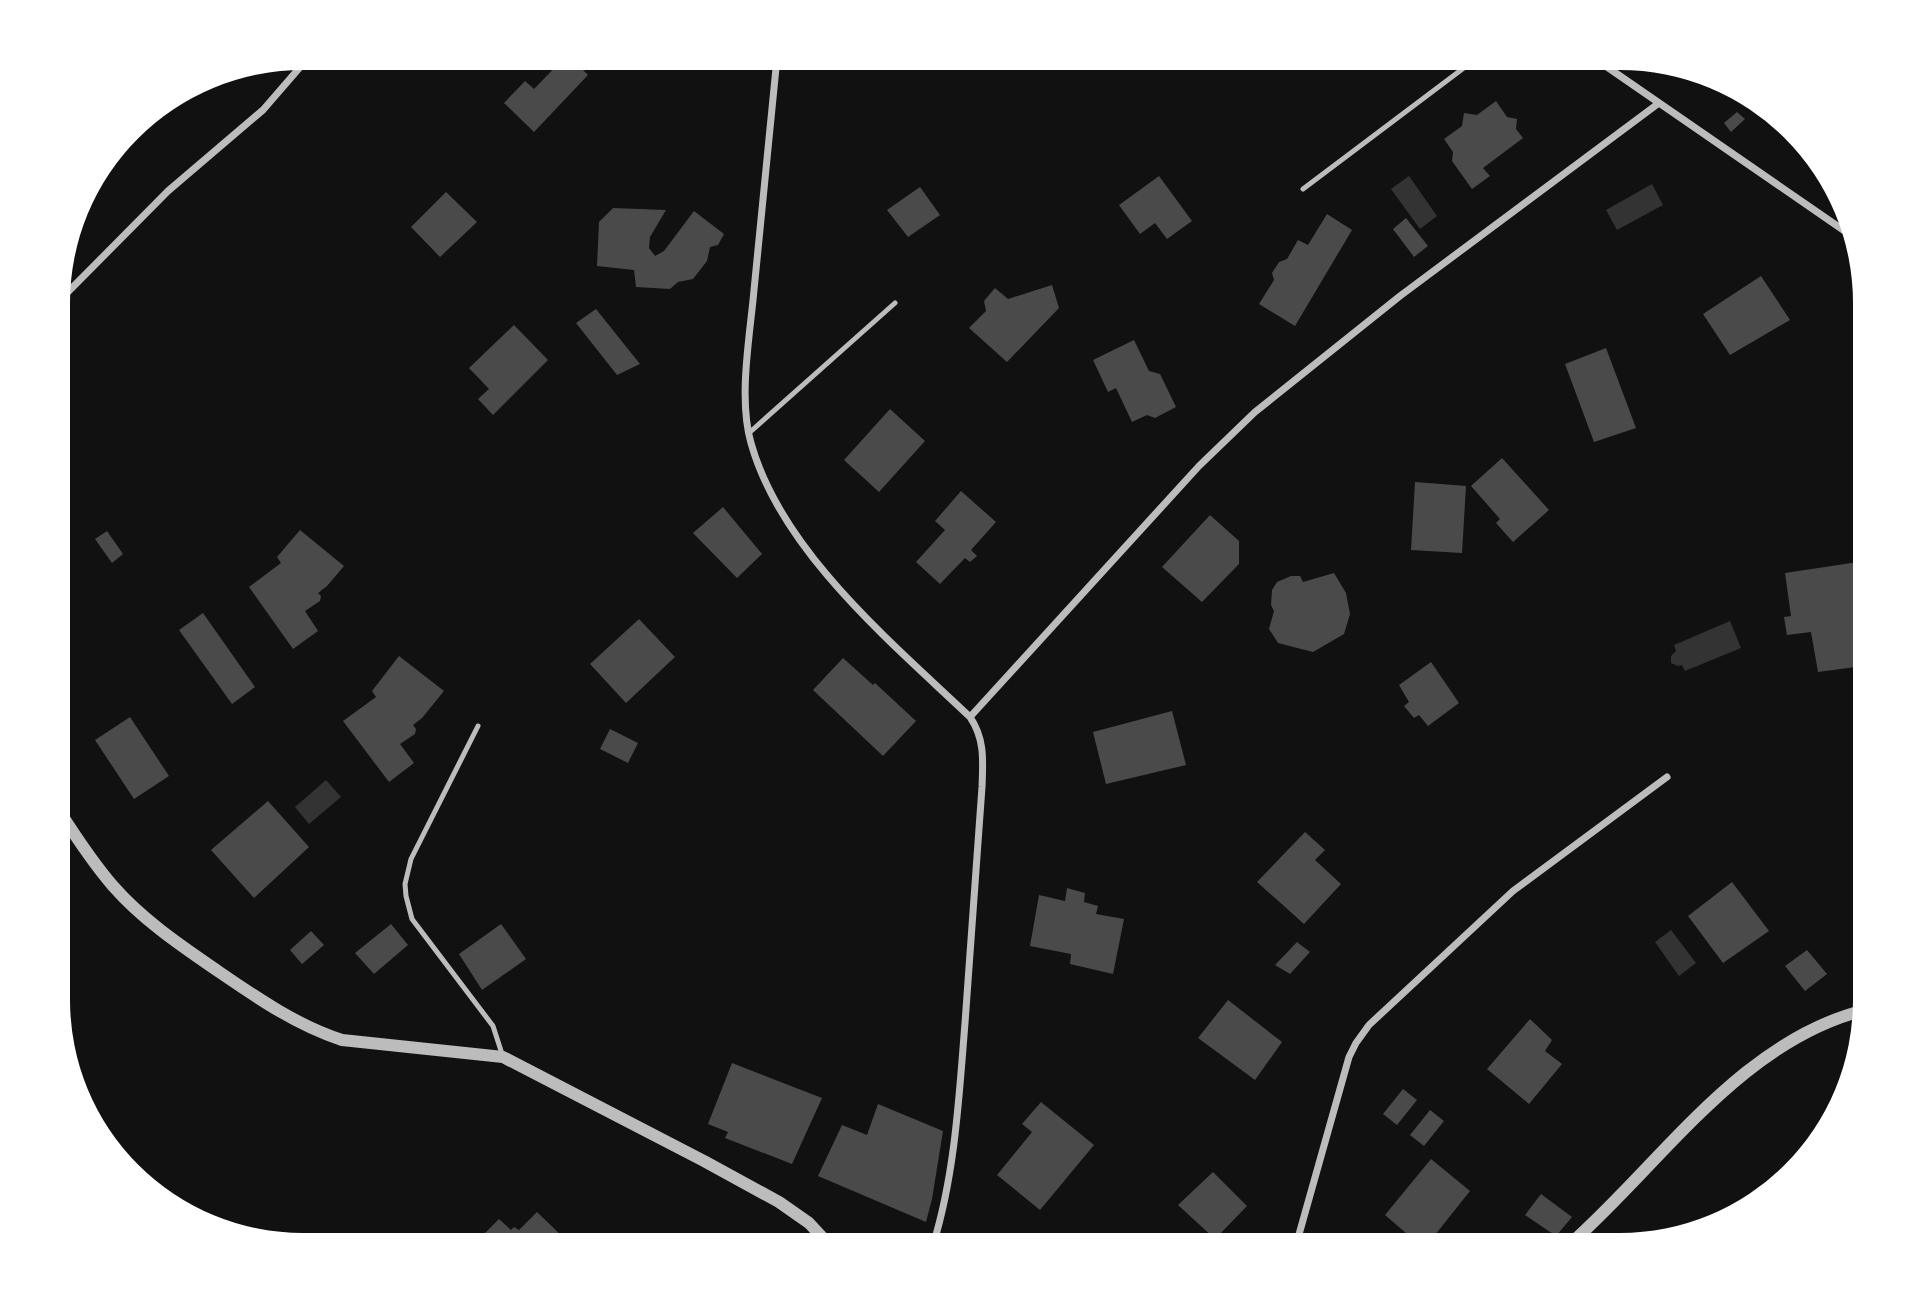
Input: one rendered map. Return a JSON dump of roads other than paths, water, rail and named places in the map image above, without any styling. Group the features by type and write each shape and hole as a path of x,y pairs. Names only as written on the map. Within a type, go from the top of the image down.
{"street":[{"path":"71,289 168,191 263,110 297,70"},
{"path":"776,70 748,351 746,404 749,433 758,465 789,523 821,569 845,596 970,717 982,742 982,788 959,1092 943,1203 936,1233"},
{"path":"1611,70 1841,229"},
{"path":"970,717 1199,466 1239,427 1400,296 1659,103"},
{"path":"1299,1233 1349,1057 1369,1025 1513,891 1667,777"},
{"path":"70,826 101,871 136,909 165,934 229,979 318,1032 342,1040 503,1057 779,1202 818,1233"},
{"path":"1582,1233 1695,1119 1750,1070 1805,1031 1853,1014"}],"lane":[{"path":"1303,189 1460,70"},
{"path":"749,433 895,303"},
{"path":"478,726 411,859 405,896 412,919 494,1026 503,1057"}]}
